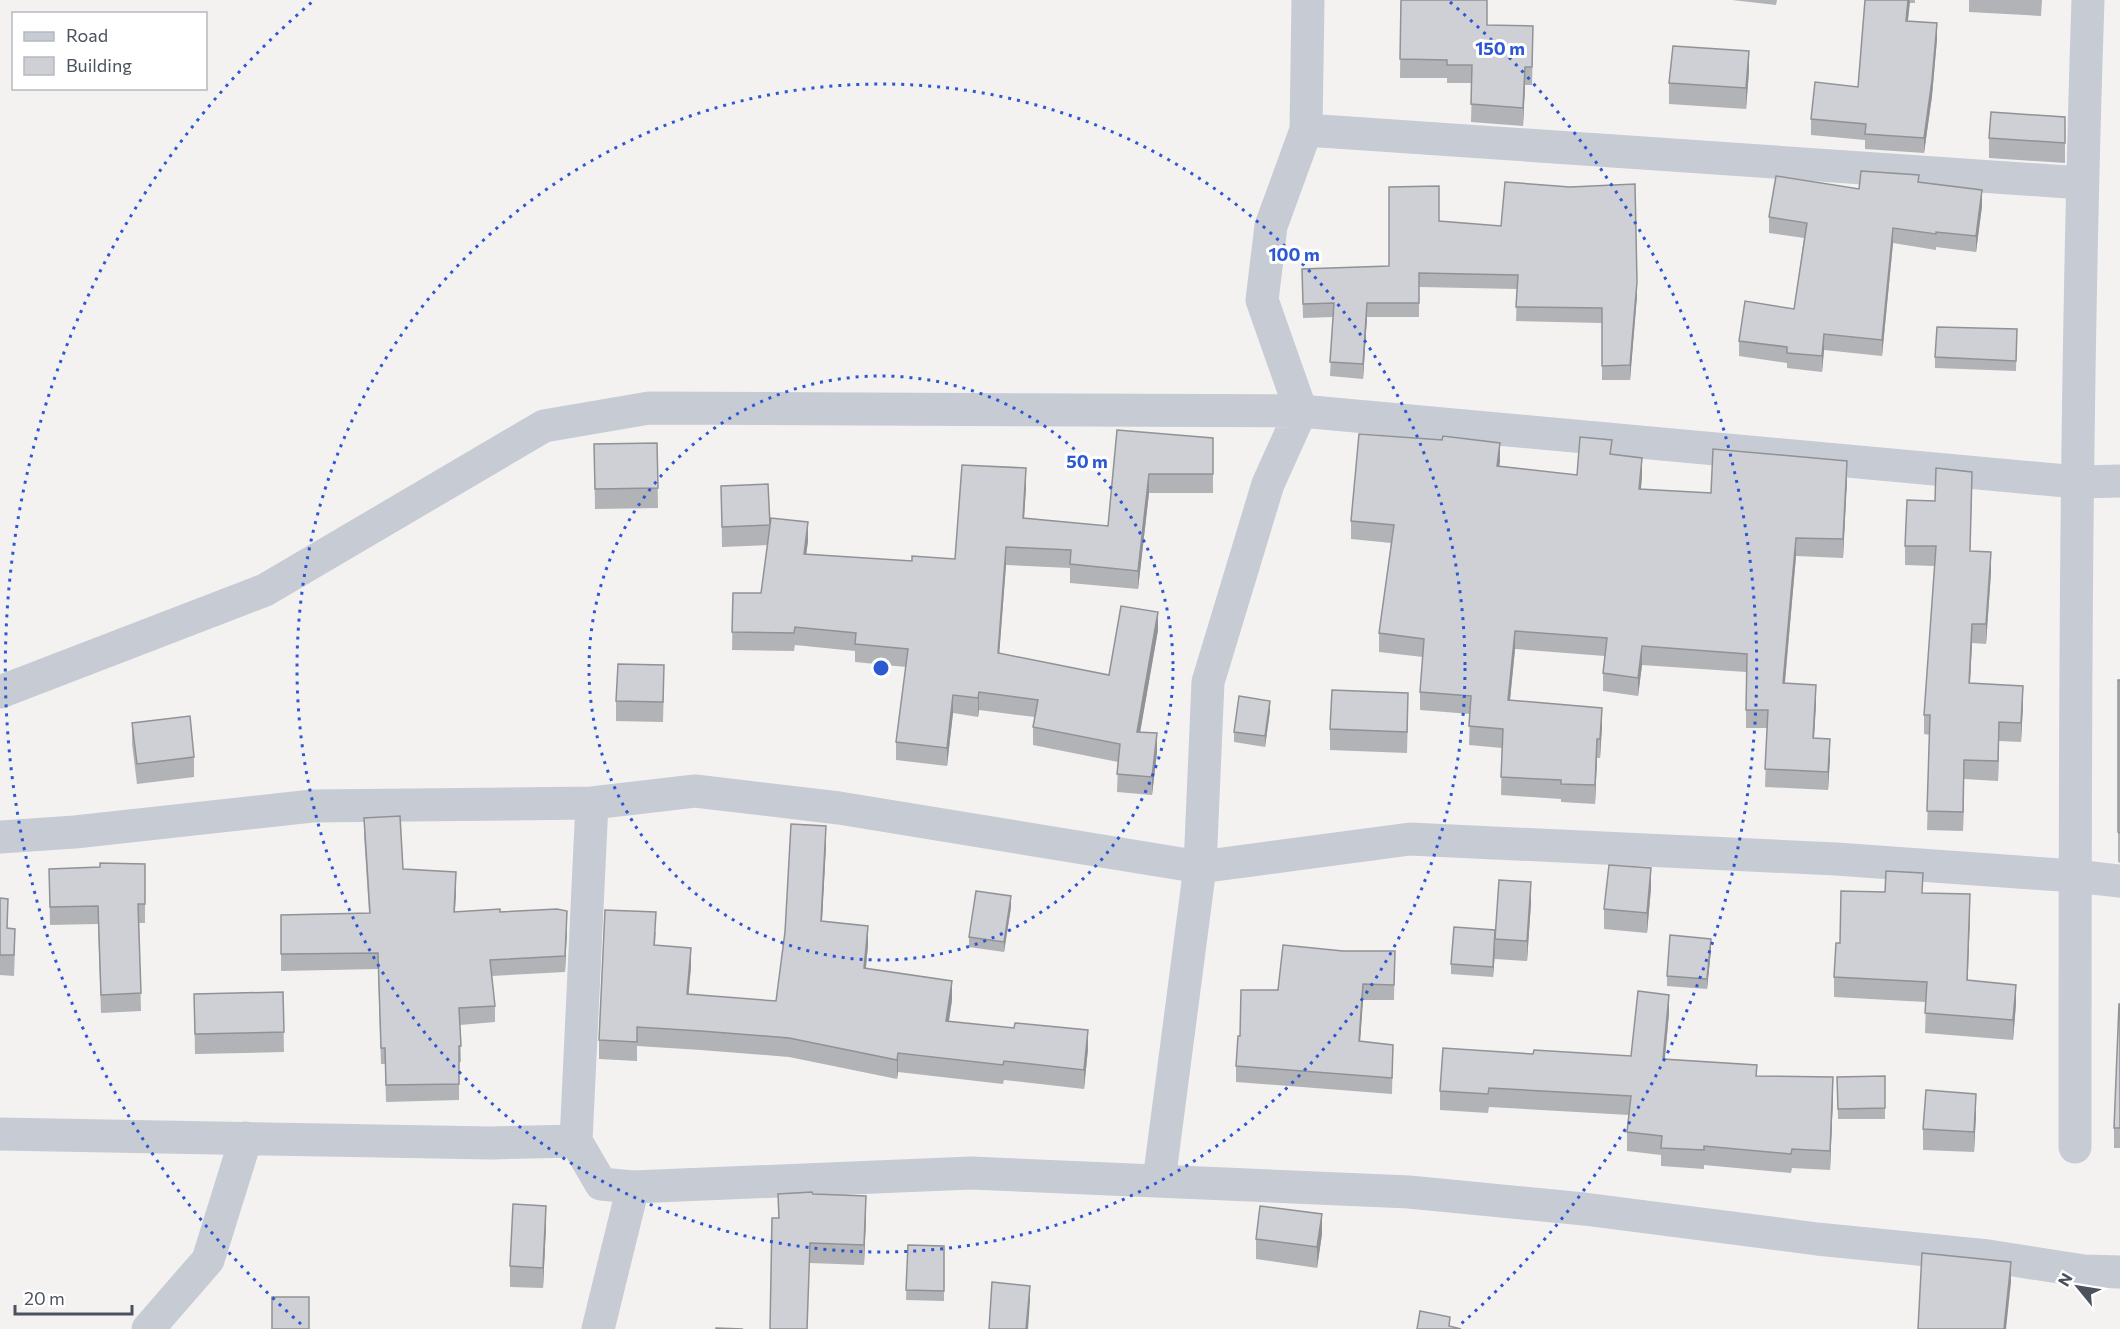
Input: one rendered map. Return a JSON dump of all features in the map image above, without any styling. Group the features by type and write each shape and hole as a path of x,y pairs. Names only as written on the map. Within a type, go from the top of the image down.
{"street":[{"path":"1159,1181 1200,867 1208,682 1268,484 1302,411 1262,300 1270,226 1306,130 1308,0"},
{"path":"2075,1147 2077,482 2082,183 2088,0"},
{"path":"1306,130 2082,183"},
{"path":"0,692 265,590 544,426 649,408 1302,411 2077,482 2120,481"},
{"path":"0,837 75,832 312,806 592,803 695,791 839,808 1200,867 1410,839 1836,859 2120,881"},
{"path":"592,803 576,1142 601,1184 633,1187 970,1173 1432,1194 1584,1209 1816,1239 1988,1256 2084,1272 2120,1272"},
{"path":"0,1134 491,1143 576,1142"},
{"path":"148,1329 208,1260 246,1138"},
{"path":"598,1329 633,1187"}],"building":[{"path":"1401,0 1487,0 1487,25 1533,26 1532,67 1525,67 1523,108 1471,104 1472,65 1447,65 1447,60 1400,59"},
{"path":"1865,0 1908,0 1906,21 1937,23 1924,138 1865,134 1866,124 1811,119 1815,82 1858,87"},
{"path":"1673,46 1749,51 1746,88 1669,83"},
{"path":"1991,112 2065,117 2065,143 1989,138"},
{"path":"1861,171 1919,175 1918,182 1982,190 1976,236 1936,232 1936,234 1893,228 1882,340 1824,334 1822,356 1787,353 1787,347 1739,341 1745,301 1794,309 1807,223 1769,217 1776,176 1859,189"},
{"path":"1505,182 1570,187 1635,184 1637,282 1630,365 1602,366 1602,308 1516,307 1518,275 1419,273 1419,303 1367,303 1363,364 1330,362 1334,303 1303,304 1302,269 1389,266 1389,187 1439,186 1439,221 1501,226"},
{"path":"1937,327 2017,329 2016,361 1935,357"},
{"path":"1117,430 1213,438 1213,474 1149,474 1138,571 1070,564 1071,550 1006,547 998,653 1109,675 1121,606 1158,612 1137,732 1157,733 1152,777 1117,774 1120,744 1033,727 1038,700 979,692 978,698 953,695 947,748 896,742 908,649 855,644 856,633 795,627 794,633 732,632 733,593 761,593 771,518 808,522 804,554 912,561 912,556 955,559 962,465 1026,468 1023,518 1108,526"},
{"path":"1359,434 1442,440 1443,436 1500,443 1497,466 1577,475 1580,437 1612,440 1610,454 1642,458 1639,489 1711,493 1713,449 1847,461 1843,539 1796,538 1783,683 1816,685 1813,738 1830,739 1828,772 1765,769 1768,710 1746,710 1747,654 1642,646 1638,678 1603,673 1607,638 1515,631 1508,700 1602,708 1600,739 1597,739 1595,785 1561,784 1561,780 1501,777 1503,729 1469,726 1471,696 1420,692 1424,639 1379,633 1394,525 1351,521"},
{"path":"657,443 658,488 595,489 594,444"},
{"path":"1936,468 1972,472 1970,551 1991,552 1986,624 1972,624 1969,683 2023,686 2021,723 1999,722 1998,761 1964,760 1963,812 1927,811 1930,715 1924,715 1936,546 1905,546 1907,500 1935,501"},
{"path":"768,484 770,525 722,527 721,486"},
{"path":"618,664 664,665 663,702 616,701"},
{"path":"2118,680 2120,680 2120,833 2118,832"},
{"path":"1332,690 1408,693 1407,732 1330,729"},
{"path":"1239,696 1270,701 1265,736 1234,732"},
{"path":"190,716 194,757 137,764 132,723"},
{"path":"400,816 403,869 456,872 454,912 500,909 500,912 557,909 567,911 565,956 490,960 495,1006 459,1008 461,1046 459,1046 459,1084 386,1085 385,1048 381,1048 378,953 281,954 281,915 370,913 364,818"},
{"path":"791,824 826,826 821,921 868,926 864,968 952,981 946,1021 1014,1028 1015,1023 1088,1030 1084,1070 1004,1061 1003,1065 898,1053 897,1060 789,1038 637,1027 637,1042 599,1040 605,910 656,912 654,945 691,948 687,994 776,1001 785,932"},
{"path":"100,863 145,864 145,904 138,904 141,993 101,995 98,906 50,907 49,869 100,867"},
{"path":"1609,865 1651,868 1647,913 1604,909"},
{"path":"1886,871 1923,873 1922,893 1970,894 1967,980 2016,985 2013,1020 1925,1013 1927,982 1834,977 1836,943 1840,943 1841,891 1885,892"},
{"path":"1499,880 1531,882 1527,941 1495,939"},
{"path":"976,891 1011,896 1004,942 969,937"},
{"path":"0,898 8,899 7,928 15,929 14,955 0,955"},
{"path":"1454,927 1495,930 1493,967 1451,964"},
{"path":"1670,935 1711,939 1707,979 1667,976"},
{"path":"1283,945 1343,951 1395,951 1394,985 1363,984 1359,1041 1393,1045 1392,1078 1236,1066 1238,1036 1240,1036 1241,990 1278,990"},
{"path":"1638,991 1669,995 1663,1059 1757,1065 1756,1076 1833,1077 1830,1151 1792,1149 1791,1154 1704,1146 1704,1150 1661,1148 1662,1136 1627,1132 1631,1096 1489,1088 1488,1094 1440,1091 1443,1048 1533,1054 1534,1050 1631,1056"},
{"path":"283,992 284,1032 195,1034 194,994"},
{"path":"2119,1004 2120,1128 2114,1128"},
{"path":"1885,1076 1885,1108 1838,1109 1837,1077"},
{"path":"1926,1090 1976,1094 1974,1132 1923,1129"},
{"path":"812,1192 813,1194 866,1196 864,1245 810,1243 807,1329 770,1329 772,1218 779,1218 778,1194"},
{"path":"513,1204 546,1206 543,1268 510,1266"},
{"path":"1260,1206 1322,1214 1317,1247 1256,1239"},
{"path":"908,1245 944,1246 944,1291 906,1290"},
{"path":"1922,1253 2011,1262 2004,1329 1918,1329"},
{"path":"992,1282 1030,1286 1026,1329 989,1329"},
{"path":"272,1297 309,1297 309,1329 272,1329"},
{"path":"1420,1311 1450,1317 1449,1326 1461,1329 1417,1329"}]}
